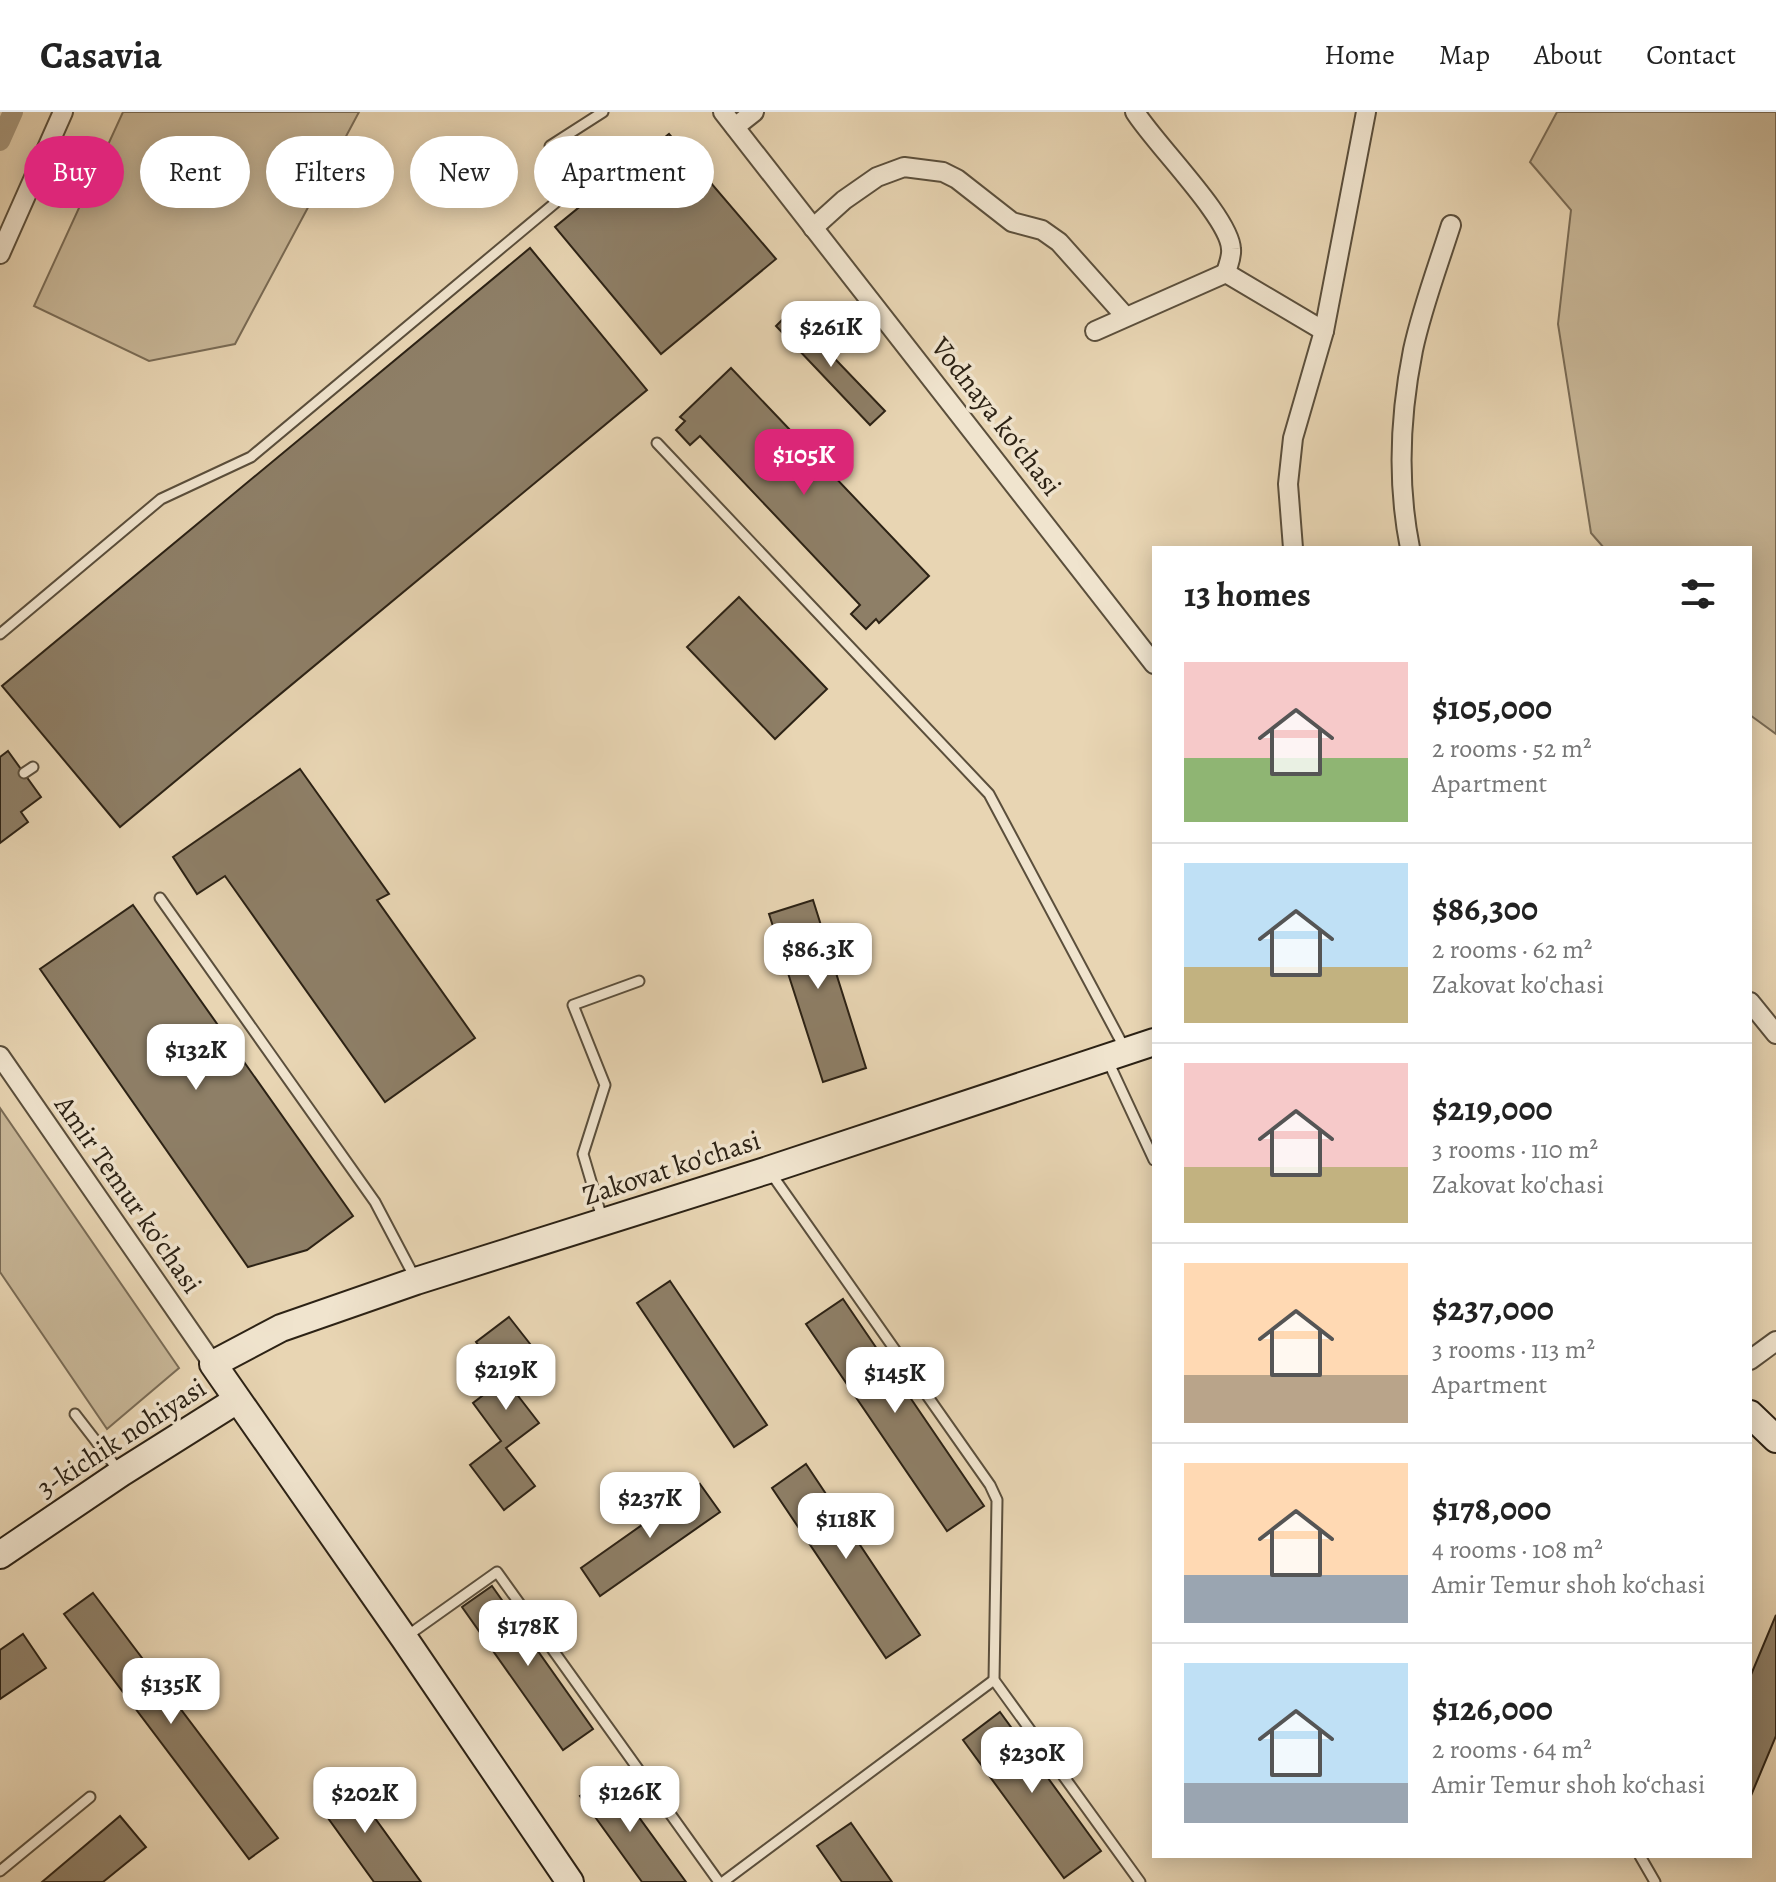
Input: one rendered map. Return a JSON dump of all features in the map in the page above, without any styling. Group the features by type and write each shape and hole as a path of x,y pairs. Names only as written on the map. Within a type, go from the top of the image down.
{"main road":[{"name":"Zakovat ko'chasi","path":"213,1364 281,1328 416,1281 768,1170 1152,1043"},
{"path":"213,1364 570,1882"},
{"name":"3-kichik nohiyasi","path":"0,1555 237,1400"},
{"path":"1752,1416 1776,1439"}],"street":[{"path":"0,254 63,112"},
{"name":"Vodnaya ko‘chasi","path":"754,112 729,119 1152,661"},
{"path":"1135,112 1219,217 1232,252 1226,273"},
{"path":"1293,546 1288,484 1293,438 1324,331 1366,112"},
{"path":"813,228 844,200 877,177 904,167 943,172 957,179 1012,222 1042,230 1059,242 1125,316"},
{"path":"1410,546 1402,502 1405,406 1414,348 1451,225"},
{"path":"1095,331 1226,273"},
{"path":"1226,273 1324,331"},
{"path":"1752,1004 1776,1034"},
{"name":"Amir Temur ko'chasi","path":"0,1056 213,1364"},
{"path":"1752,1359 1776,1341"}],"lane":[{"path":"0,634 161,499 251,457 579,183 550,146 603,112"},
{"path":"657,443 989,794 1116,1056 1152,1155"},
{"path":"24,773 33,767"},
{"path":"160,898 375,1202 416,1281"},
{"path":"603,1222 583,1154 605,1085 573,1005 639,981"},
{"path":"768,1170 990,1485 997,1500 994,1680 1140,1882"},
{"path":"75,1414 121,1473"},
{"path":"404,1638 497,1572 721,1882 994,1680"},
{"path":"0,1871 90,1797"},
{"path":"1641,1858 1655,1882"}],"shaded area":[{"path":"123,112 359,112 346,136 266,136 266,208 308,208 235,344 149,361 34,306 79,208 124,208 124,136 112,136"},
{"path":"1557,112 1776,112 1776,734 1752,716 1752,546 1602,546 1591,533 1558,324 1571,210 1530,162"},
{"path":"0,1108 179,1368 107,1429 0,1272"}],"building":[{"path":"714,187 776,259 661,354 555,227 578,208 714,208"},
{"path":"530,248 647,390 120,827 2,686"},
{"path":"790,312 885,411 870,425 776,326"},
{"path":"731,368 929,576 879,623 876,619 866,629 851,614 860,605 700,436 690,445 676,430 685,421 680,417"},
{"path":"739,597 827,689 775,739 687,647"},
{"path":"8,751 41,797 21,812 28,822 0,843 0,757"},
{"path":"300,769 389,894 377,900 475,1038 385,1102 225,876 197,894 173,857"},
{"path":"813,900 866,1068 823,1082 769,914"},
{"path":"133,905 353,1216 307,1250 248,1267 40,969"},
{"path":"670,1281 767,1425 734,1447 637,1303"},
{"path":"843,1299 984,1506 947,1531 806,1324"},
{"path":"509,1317 545,1363 512,1388 539,1423 506,1448 535,1486 504,1510 470,1465 501,1441 473,1403 504,1379 476,1342"},
{"path":"806,1464 920,1635 886,1658 772,1488"},
{"path":"700,1484 720,1512 600,1596 581,1568"},
{"path":"492,1586 593,1729 563,1750 462,1607"},
{"path":"93,1593 278,1838 249,1859 64,1614"},
{"path":"1776,1615 1776,1736 1752,1793 1752,1672"},
{"path":"23,1634 46,1668 0,1699 0,1650"},
{"path":"1000,1712 1101,1851 1064,1878 963,1740"},
{"path":"609,1776 686,1882 642,1882 580,1796"},
{"path":"346,1778 421,1882 374,1882 315,1800"},
{"path":"120,1816 146,1847 103,1882 42,1882"},
{"path":"851,1823 892,1882 842,1882 817,1846"}],"waterway":[{"path":"0,141 13,112"}]}
